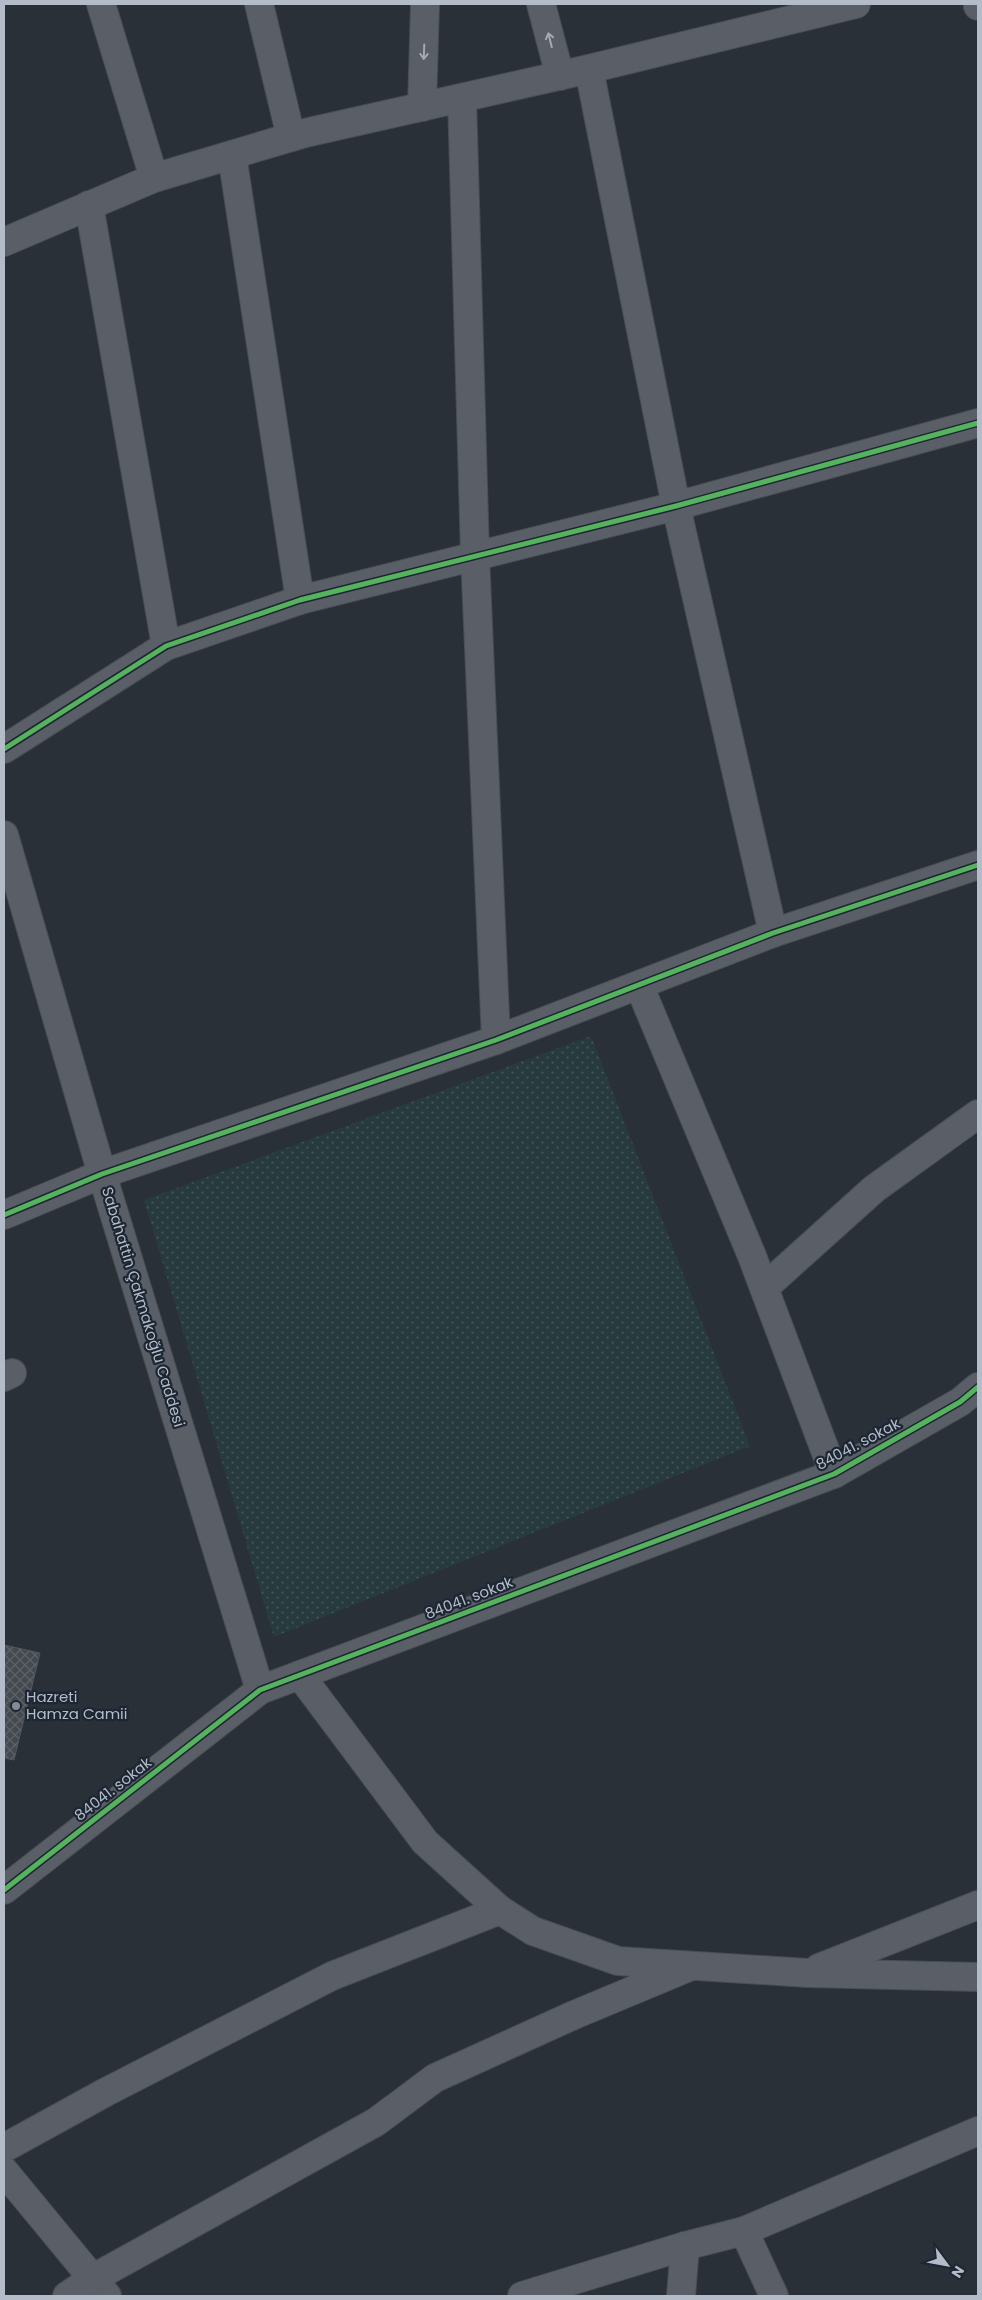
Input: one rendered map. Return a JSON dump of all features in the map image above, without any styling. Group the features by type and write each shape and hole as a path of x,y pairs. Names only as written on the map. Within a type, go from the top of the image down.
{"street":[{"path":"101,4 154,178"},
{"path":"259,4 292,137"},
{"path":"422,106 425,4"},
{"path":"541,4 560,76"},
{"path":"6,234 90,205 154,178 292,137 560,76 856,4"},
{"path":"589,69 676,506 773,933"},
{"path":"462,98 475,555 496,1040"},
{"path":"232,154 300,600"},
{"path":"90,205 166,646"},
{"path":"4,749 166,646 300,600 676,506 978,423"},
{"name":"Sabahattin Çakmakoğlu Caddesi","path":"4,835 102,1174 260,1690"},
{"path":"4,1215 102,1174 496,1040 773,933 978,865"},
{"path":"639,985 764,1288 834,1474"},
{"path":"764,1288 874,1189 978,1114"},
{"name":"84041. sokak","path":"4,1890 260,1690 834,1474 960,1402 978,1387"},
{"path":"300,1675 425,1842 500,1910 533,1931 618,1961 808,1973 978,1977"},
{"path":"808,1973 978,1905"},
{"path":"4,2148 106,2092 332,1976 500,1910"},
{"path":"67,2296 100,2288 376,2122 435,2078 574,2014 695,1965"},
{"path":"522,2296 685,2246 744,2232 978,2131"},
{"path":"4,2171 100,2288"},
{"path":"744,2232 774,2296"},
{"path":"681,2296 685,2246"}],"green space":[{"path":"591,1036 750,1446 274,1637 144,1200"}],"building":[{"name":"Hazreti Hamza Camii","path":"4,1645 40,1653 14,1760 4,1758"}],"cycle path":[{"path":"4,749 166,646 300,600 676,506 978,423"},
{"path":"4,1215 102,1174 496,1040 773,933 978,865"},
{"path":"4,1890 260,1690 834,1474 960,1402 978,1387"}],"place":[{"name":"Hazreti Hamza Camii","path":"16,1706"}]}
